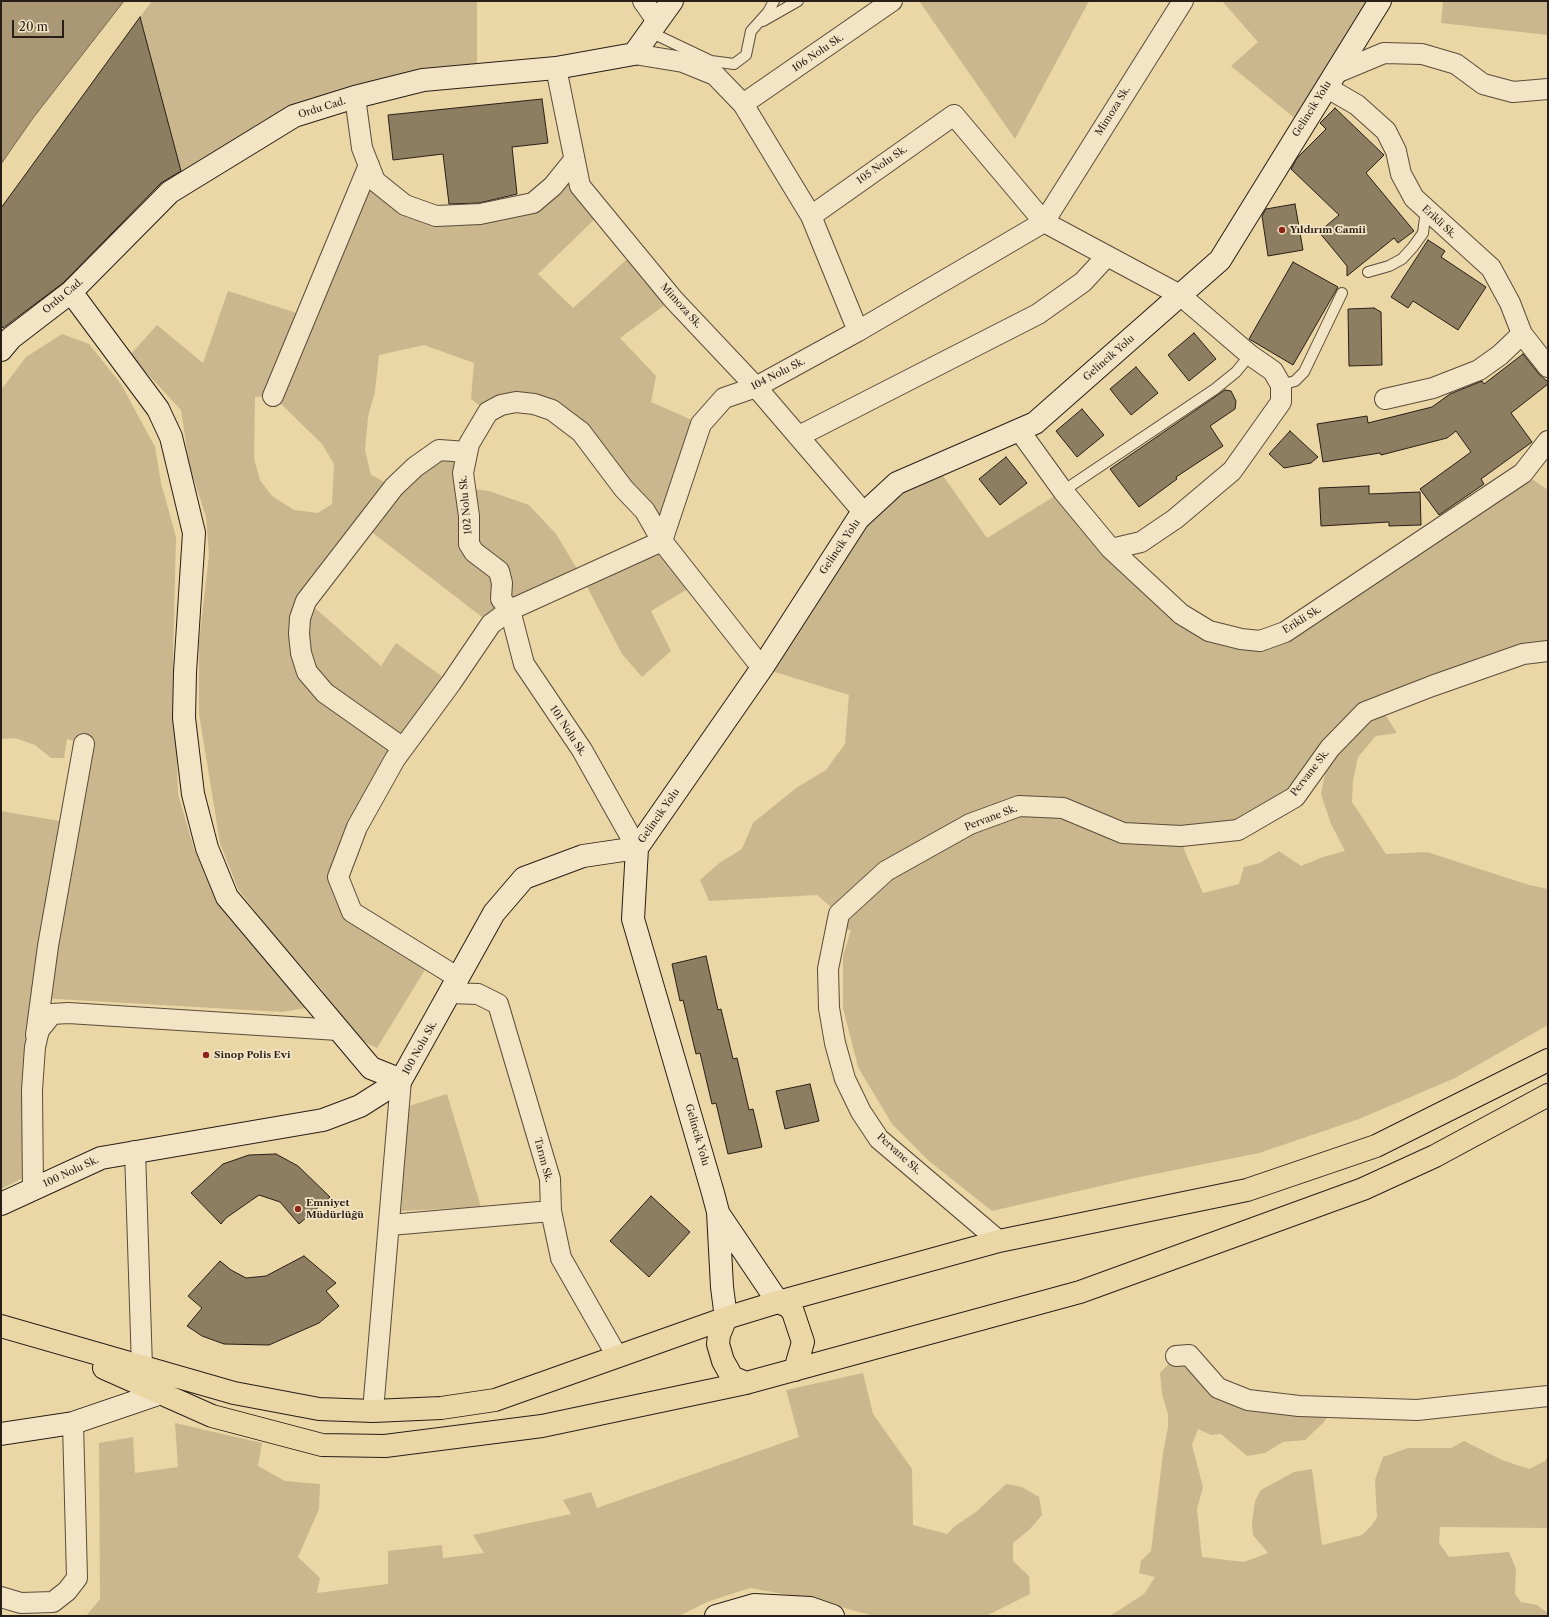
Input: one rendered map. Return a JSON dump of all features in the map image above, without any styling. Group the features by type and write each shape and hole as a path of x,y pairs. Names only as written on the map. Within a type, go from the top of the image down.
{"highway":[{"path":"1,1326 234,1393 319,1409 373,1411 441,1408 495,1400 726,1318 778,1302 999,1241 1247,1190 1376,1146 1548,1060"},
{"path":"28,1334 212,1416 322,1445 385,1446 542,1426 746,1383 1080,1292 1363,1189 1435,1156 1548,1095"},
{"path":"778,1302 788,1306 793,1312 803,1342 795,1370"},
{"path":"726,1318 719,1335 718,1344 723,1361 732,1377 746,1383"}],"main road":[{"path":"634,54 672,1"},
{"name":"Gelincik Yolu","path":"718,1212 633,919 637,848 762,668 858,519 897,483 1035,423 1220,260 1331,80 1379,6"},
{"name":"Ordu Cad.","path":"1,350 11,338 72,292 170,192 294,116 355,97 424,80 556,68 634,54"},
{"path":"72,292 158,409 171,437 194,533 185,672 184,718 192,794 207,848 226,897 320,1005 338,1030 371,1068 402,1080"},
{"name":"100 Nolu Sk.","path":"1,1204 101,1158 323,1120 360,1106 402,1080 494,913 524,878 582,856 637,848"},
{"path":"718,1212 778,1302"},
{"path":"718,1212 722,1287 726,1318"},
{"path":"1,1434 73,1423 161,1393"},
{"path":"716,1616 754,1605 810,1608 833,1616"}],"street":[{"path":"643,1 654,27"},
{"name":"106 Nolu Sk.","path":"743,104 892,1"},
{"name":"Mimoza Sk.","path":"1044,222 1180,2"},
{"path":"1331,80 1384,53 1422,54 1456,64 1483,84 1548,100"},
{"path":"634,54 682,62 715,75 743,104 811,216 858,331"},
{"name":"Mimoza Sk.","path":"556,68 580,186 674,299 756,387 864,513"},
{"name":"Erikli Sk.","path":"1331,80 1386,131 1396,151 1401,174 1414,198 1491,268 1510,304 1522,334 1548,367"},
{"path":"1513,92 1548,89"},
{"path":"355,97 362,148 375,181 405,205 436,216 480,214 533,203 553,186 574,160"},
{"name":"105 Nolu Sk.","path":"811,216 954,115 1044,222"},
{"path":"272,396 369,165"},
{"path":"1044,222 1180,295 1250,355 1273,371 1281,385 1281,402 1232,471 1175,520 1141,542 1111,549"},
{"name":"104 Nolu Sk.","path":"662,540 701,424 724,398 756,387 858,331 1044,222"},
{"path":"799,436 1038,314 1083,282 1107,256"},
{"path":"1385,399 1433,388 1479,370 1500,356 1522,334"},
{"name":"102 Nolu Sk.","path":"510,610 501,599 502,583 499,571 474,552 469,544 469,516 463,473 469,444 488,412 501,405 516,402 534,404 552,410 581,432 624,489 645,511 662,540"},
{"name":"Erikli Sk.","path":"1019,430 1063,491 1111,549 1180,614 1208,631 1241,639 1260,641 1285,632 1523,473 1548,441"},
{"path":"403,748 325,693 307,672 301,653 299,634 300,618 306,601 394,487 415,466 439,450 467,452"},
{"path":"453,985 352,912 338,877 357,827 394,759 451,683 491,624 510,610 662,540 762,668"},
{"name":"101 Nolu Sk.","path":"510,610 524,664 582,750 637,848"},
{"name":"Pervane Sk.","path":"999,1241 880,1139 861,1112 845,1079 835,1043 829,1008 828,969 839,914 886,872 970,824 1019,806 1063,808 1122,832 1181,836 1238,830 1294,797 1330,748 1365,712 1432,686 1523,654 1548,651"},
{"path":"33,1190 32,1090 34,1047 48,946 84,744"},
{"name":"Tarım Sk.","path":"453,985 478,994 498,1004 550,1179 551,1211 561,1258 617,1356"},
{"path":"34,1047 39,1030 52,1014 68,1013 338,1030"},
{"path":"373,1411 402,1080"},
{"path":"136,1151 142,1367"},
{"path":"390,1225 551,1211"},
{"path":"1176,1356 1189,1355 1218,1388 1248,1400 1299,1406 1417,1410 1548,1396"},
{"path":"1,1597 21,1603 53,1602 67,1592 77,1578 73,1423"}],"lane":[{"path":"654,27 711,61 734,64 746,55 750,31 768,12 774,1"},
{"path":"756,24 798,1"},
{"path":"1368,272 1389,266 1402,258 1413,247 1423,232 1426,210"},
{"path":"1281,385 1295,381 1304,372 1342,293"},
{"path":"1063,491 1215,389 1236,372 1250,355"}],"shaded area":[{"path":"1,1 124,1 33,118 1,164"},
{"path":"152,1 477,1 477,76 355,97 184,183 140,17"},
{"path":"919,1 1089,1 1015,139"},
{"path":"1222,1 1380,1 1303,125 1231,66 1258,42"},
{"path":"1443,1 1548,1 1548,35 1441,23"},
{"path":"574,160 602,212 538,274 573,308 635,252 673,299 620,338 656,376 651,402 701,424 662,540 552,410 488,412 471,399 474,363 424,345 379,355 375,391 368,417 365,450 371,475 394,487 451,450 467,452 465,488 489,491 529,505 556,534 582,577 491,624 364,526 307,601 381,666 396,643 451,683 395,759 338,877 352,912 431,960 377,1048 356,1038 322,990 272,933 238,889 220,843 199,714 199,642 209,555 206,517 189,464 181,410 130,355 157,325 203,363 228,291 306,316 369,165 436,216 533,203","holes":["273,396 322,444 334,464 332,504 318,513 294,510 272,496 260,480 254,459 255,397"]},
{"path":"62,334 89,344 121,384 155,447 161,483 176,537 173,655 178,794 194,849 216,899 305,1008 283,1012 40,998 33,1173 1,1189 1,811 71,823 84,744 67,739 64,758 51,758 35,745 15,738 1,739 1,390 26,357"},
{"path":"936,466 987,538 1063,491 1181,614 1260,641 1523,473 1548,490 1548,654 1380,707 1397,733 1376,736 1358,757 1353,781 1352,802 1386,854 1427,852 1529,885 1548,889 1548,1025 1455,1078 1359,1119 1259,1153 1135,1178 992,1211 929,1161 892,1124 858,1067 843,1008 843,956 851,930 836,929 839,914 817,895 709,901 700,880 718,864 742,849 753,823 796,788 826,770 845,744 849,695 762,668 858,519","holes":["1330,749 1321,794 1331,824 1345,851 1323,857 1301,866 1279,851 1260,863 1244,867 1239,884 1203,893 1185,852 1181,836 1238,830 1295,797"]},
{"path":"662,540 696,584 651,611 671,651 642,677 622,654 582,577"},
{"path":"447,1094 481,1207 401,1211 409,1106"},
{"path":"1176,1356 1218,1388 1334,1407 1324,1422 1305,1440 1283,1442 1265,1453 1247,1456 1221,1434 1211,1435 1198,1429 1192,1445 1203,1487 1197,1509 1202,1557 1244,1562 1268,1553 1253,1535 1252,1522 1255,1501 1261,1490 1294,1472 1312,1469 1322,1545 1362,1535 1372,1525 1377,1517 1375,1480 1383,1457 1408,1448 1451,1448 1464,1441 1502,1460 1529,1469 1545,1461 1548,1456 1548,1528 1440,1527 1439,1543 1449,1557 1509,1552 1516,1569 1515,1594 1521,1602 1537,1605 1548,1613 1548,1616 1110,1616 1144,1594 1155,1577 1139,1573 1141,1561 1151,1551 1163,1453 1168,1427 1168,1414 1162,1394 1160,1373"},
{"path":"863,1373 873,1414 912,1469 913,1525 947,1534 955,1526 976,1512 1006,1484 1022,1487 1039,1497 1042,1515 1030,1529 1013,1543 1013,1561 1029,1576 1030,1594 986,1616 874,1616 811,1599 750,1588 707,1602 679,1616 86,1616 100,1599 99,1443 133,1437 135,1473 178,1467 175,1423 262,1443 258,1466 285,1481 320,1484 319,1509 298,1557 320,1578 317,1593 388,1584 388,1551 442,1545 443,1558 484,1553 473,1535 571,1514 563,1500 591,1492 597,1508 799,1437 786,1390"}],"building":[{"path":"140,17 181,171 161,183 63,283 3,328 1,325 1,208"},
{"path":"542,99 548,143 512,147 517,194 479,203 449,204 443,154 393,160 388,115"},
{"path":"1335,108 1384,155 1366,173 1414,231 1398,243 1394,238 1347,276 1347,266 1319,232 1339,215 1291,169 1297,158 1326,129 1320,123"},
{"name":"Yıldırım Camii","path":"1295,204 1303,250 1268,256 1262,216 1266,209"},
{"path":"1428,240 1445,251 1441,257 1486,287 1458,330 1413,301 1408,308 1391,297"},
{"path":"1293,262 1338,287 1293,365 1249,339"},
{"path":"1374,308 1381,312 1382,365 1349,366 1348,309"},
{"path":"1194,333 1216,359 1189,381 1168,355"},
{"path":"1523,354 1539,374 1548,382 1548,384 1511,413 1532,442 1481,479 1484,484 1439,515 1420,489 1471,452 1456,431 1447,438 1381,455 1380,453 1323,462 1317,424 1367,416 1368,423 1432,407 1450,394 1482,381 1484,384"},
{"path":"1136,367 1158,393 1131,415 1110,389"},
{"path":"1225,390 1231,391 1236,401 1235,409 1210,426 1223,446 1176,477 1177,479 1139,507 1110,469"},
{"path":"1082,409 1104,435 1077,457 1056,431"},
{"path":"1290,431 1318,457 1311,463 1284,468 1269,454"},
{"path":"1006,457 1027,483 1000,505 979,479"},
{"path":"1369,486 1369,494 1420,492 1421,525 1389,526 1389,522 1321,526 1319,488"},
{"path":"706,956 718,1010 721,1009 733,1059 737,1058 749,1110 753,1109 762,1147 728,1154 716,1103 712,1104 700,1053 696,1054 683,1000 680,1001 672,964"},
{"path":"810,1084 819,1121 785,1129 776,1091"},
{"path":"276,1154 298,1166 330,1197 299,1224 280,1202 259,1195 226,1218 221,1224 191,1193 223,1164 249,1155"},
{"path":"651,1196 690,1232 649,1277 610,1241"},
{"path":"304,1256 336,1283 326,1291 339,1306 319,1323 269,1345 224,1344 202,1336 187,1326 202,1308 188,1296 220,1261 231,1270 246,1278 266,1276"}],"place":[{"name":"Yıldırım Camii","path":"1282,230"},
{"name":"Sinop Polis Evi","path":"206,1055"},
{"name":"Emniyet Müdürlüğü","path":"298,1209"}]}
